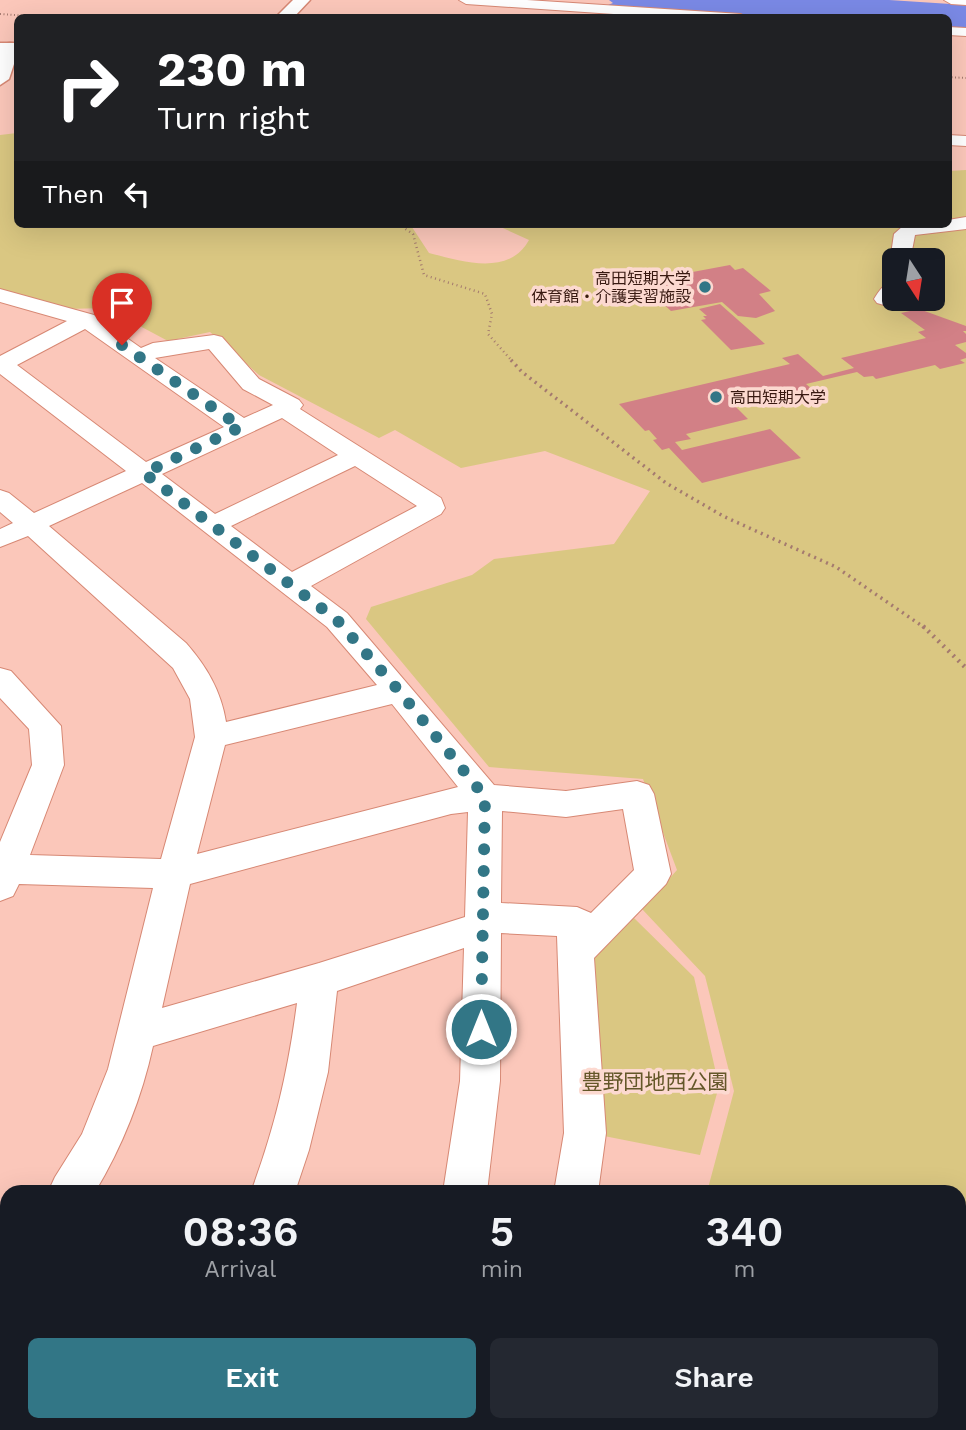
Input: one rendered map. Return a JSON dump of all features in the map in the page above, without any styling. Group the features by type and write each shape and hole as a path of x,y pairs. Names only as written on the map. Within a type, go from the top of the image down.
{"street":[{"path":"287,14 302,0"},
{"path":"466,0 680,14"},
{"path":"951,0 966,1"},
{"path":"0,79 9,48"},
{"path":"902,248 904,234 910,230 926,228"},
{"path":"0,295 86,320 241,427"},
{"path":"86,320 1,363 337,620 485,797 480,1080 466,1185"},
{"path":"0,540 291,405 251,384 214,342 153,350 140,357"},
{"path":"285,410 432,504 432,508 290,585"},
{"path":"212,525 356,456"},
{"path":"0,498 175,650 199,677 205,690 211,737 128,1069 98,1147 74,1185"},
{"path":"0,679 44,726 48,765 2,875 175,874 451,801 485,797 566,804 637,794 653,874 575,953"},
{"path":"211,737 399,691"},
{"path":"138,1032 319,980 482,922 577,922 575,953 584,1133 577,1185"},
{"path":"276,1185 288,1150 308,1072 319,980"}],"path":[{"path":"404,228 414,234 424,275 457,288 485,294 492,314 488,334 522,372 557,400 666,483 725,517 836,567 921,624 966,668"}],"green space":[{"path":"14,133 14,228 413,228 429,253 455,260 484,263 509,259 520,252 529,240 503,228 952,228 952,171 966,170 966,1185 709,1185 734,1091 705,976 642,909 677,870 643,779 489,767 366,619 371,607 472,575 494,559 614,544 650,491 545,451 461,468 395,430 379,438 259,375 210,332 168,341 106,308 67,309 0,289 0,135"},
{"name":"豊野団地西公園","path":"634,918 694,977 719,1086 700,1155 599,1135 587,978 594,958"}],"water":[{"path":"609,0 889,0 966,5 966,30 952,29 952,14 727,14 608,5 613,3"}],"building":[{"name":"高田短期大学 体育館・介護実習施設","path":"730,265 735,270 743,268 771,291 759,294 775,311 756,318 738,316 722,302 671,311 639,282"},
{"path":"720,304 765,344 731,350 701,320 706,319 703,316 707,316 699,309"},
{"name":"高田短期大学","path":"927,312 966,326 966,331 963,331 966,334 966,342 955,345 966,353 966,358 960,360 965,363 940,369 935,365 876,379 873,376 864,377 857,372 806,384 812,389 736,407 748,419 686,434 691,439 675,442 682,450 770,429 801,458 702,483 669,448 662,450 649,430 645,431 619,404 790,364 782,358 798,354 823,376 854,368 841,358 926,338 918,332 925,330 901,313"}],"place":[{"name":"高田短期大学 体育館・介護実習施設","path":"705,287"},
{"name":"高田短期大学","path":"716,397"}],"route":[{"path":"122,345 241,427 144,473 337,620 485,797 481,1029"}]}
